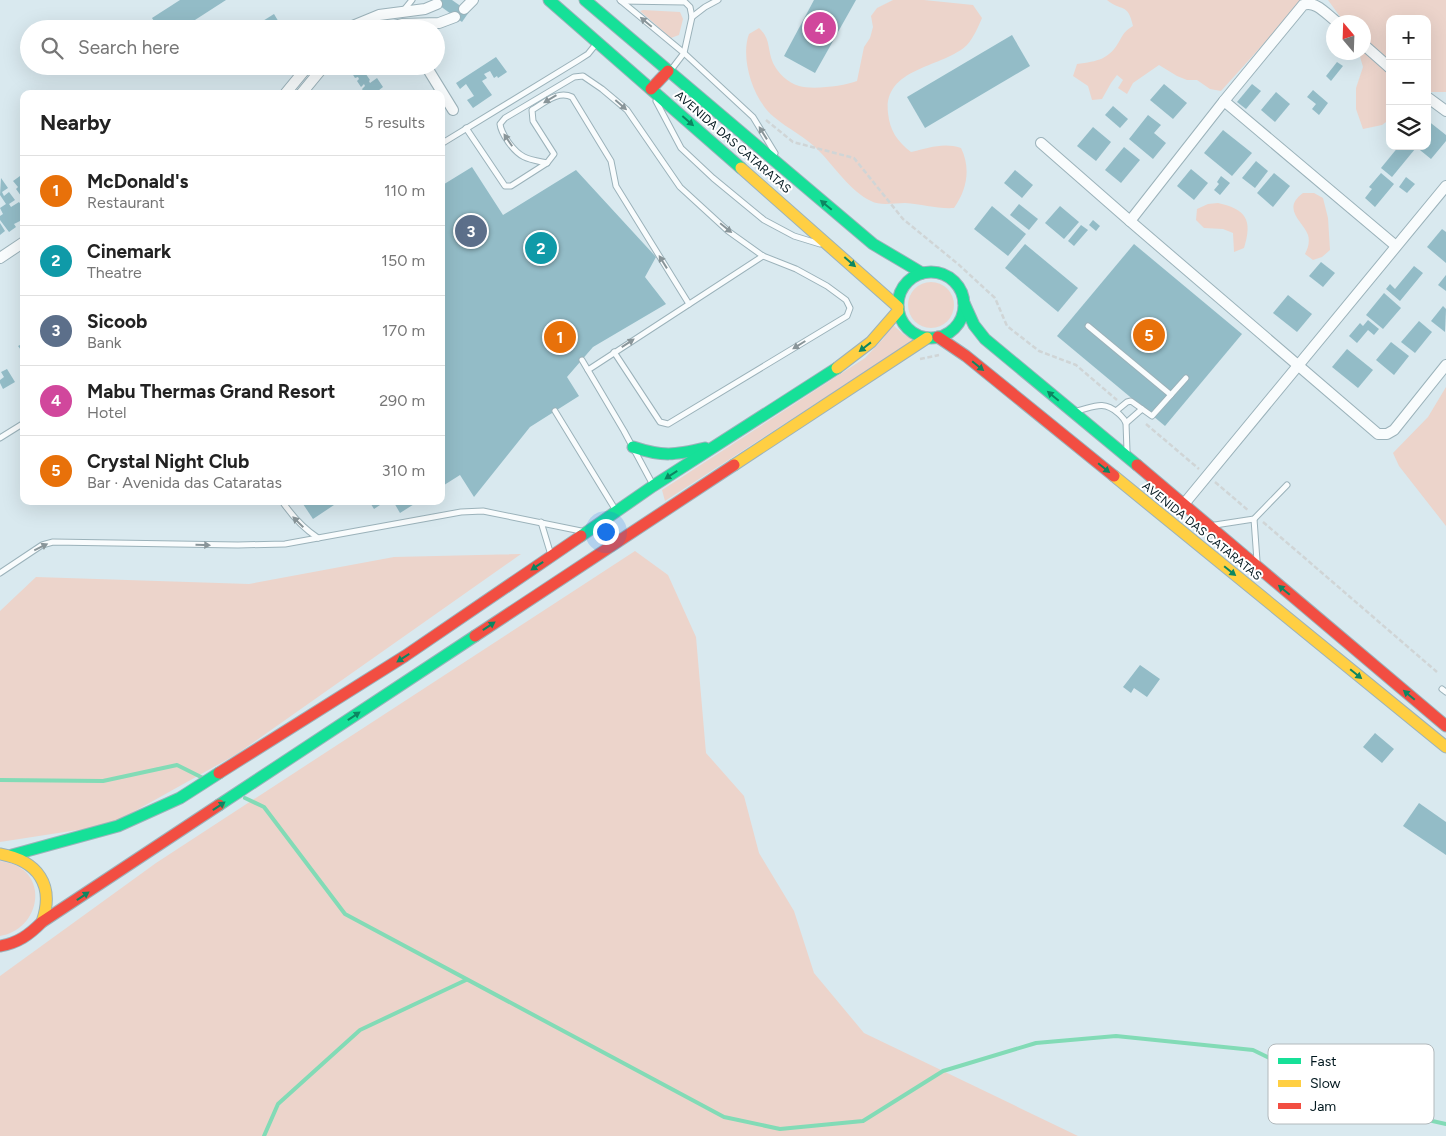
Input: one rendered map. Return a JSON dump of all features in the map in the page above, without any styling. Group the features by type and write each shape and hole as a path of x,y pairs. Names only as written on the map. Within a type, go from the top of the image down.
{"main road":[{"name":"AVENIDA DAS CATARATAS","path":"549,0 833,248 898,309"},
{"name":"AVENIDA DAS CATARATAS","path":"585,0 873,244 922,273"},
{"path":"651,89 668,72"},
{"path":"0,955 29,935 42,922 597,555 932,338 956,326 961,319 964,303 959,287 947,276 939,273 922,273 908,281 903,287 898,309 900,319 911,332 932,338"},
{"name":"AVENIDA DAS CATARATAS","path":"964,303 974,324 985,339 1184,504 1446,726"},
{"path":"0,854 12,855 118,826 180,798 405,656 616,512 656,494 717,446 843,364 872,342 898,309"},
{"name":"AVENIDA DAS CATARATAS","path":"932,338 973,362 1446,748"},
{"path":"633,447 656,455 671,456 717,446"},
{"path":"597,555 655,510 656,494"},
{"path":"12,855 31,864 44,881 48,902 42,922"},
{"path":"0,946 14,944"}],"street":[{"path":"464,8 473,0"},
{"path":"1130,221 1224,100 1303,5 1309,2 1314,3 1328,15"},
{"path":"366,20 378,15 425,9 436,4"},
{"path":"402,12 403,20"},
{"path":"445,21 455,17"},
{"path":"1371,51 1386,64"},
{"path":"288,90 301,75"},
{"path":"304,90 317,75"},
{"path":"432,75 441,90"},
{"path":"445,96 454,110"},
{"path":"1224,100 1396,246"},
{"path":"1431,100 1446,111"},
{"path":"1041,143 1378,434 1387,434 1394,430 1446,364"},
{"path":"1184,504 1446,186"},
{"path":"0,258 20,246"}],"lane":[{"path":"402,12 412,0"},
{"path":"620,0 687,1 692,18 684,54 674,68 668,72"},
{"path":"620,0 684,54 753,117 789,174"},
{"path":"692,18 705,7 718,0"},
{"path":"445,141 588,54 598,42"},
{"path":"547,163 525,158 517,154 501,130 500,124 505,118 574,77 583,76 627,110 680,187 728,231 763,256 796,269 827,286 846,300 850,308 847,316 668,424 660,422 614,352"},
{"path":"651,89 656,103 681,148 713,178 764,220 794,236 833,248"},
{"path":"466,128 505,186 511,186 547,163 554,154 533,121 532,110 557,95 565,93 572,96 611,161 616,186 689,304"},
{"path":"588,370 763,256"},
{"path":"1088,326 1171,395"},
{"path":"582,360 633,447 656,494"},
{"path":"1116,411 1131,401 1152,416 1186,378"},
{"path":"1073,412 1101,405 1110,406 1125,419 1127,457"},
{"path":"1126,423 1142,409"},
{"path":"555,411 616,512"},
{"path":"0,438 20,426"},
{"path":"1210,526 1255,518 1287,485"},
{"path":"285,505 292,516 305,529 318,538"},
{"path":"0,573 42,545 53,542 285,544 462,512 483,511 586,532"},
{"path":"1255,518 1257,567"},
{"path":"540,522 552,556"}],"path":[{"path":"763,118 793,142 854,158 903,219 958,264 995,298 1007,326 1039,351 1076,365 1123,405"},
{"path":"1136,415 1437,672"}],"shaded area":[{"path":"893,0 924,0 973,5 982,18 967,45 957,53 904,77 895,86 889,98 888,113 892,130 898,140 911,152 942,146 961,148 967,171 965,186 954,208 905,203 887,204 871,201 863,197 814,146 767,110 754,90 750,78 746,55 747,44 749,34 759,28 767,40 775,67 791,83 805,87 820,87 837,86 857,81 864,47 870,38 873,27 871,16 877,8"},
{"path":"1107,0 1303,0 1221,91 1210,89 1197,80 1187,80 1177,76 1159,65 1133,83 1127,94 1118,88 1123,80 1117,75 1102,99 1092,100 1088,86 1073,76 1077,64 1107,56 1116,47 1125,32 1133,26 1126,10"},
{"path":"1328,0 1446,0 1446,92 1431,92 1431,15 1386,15 1386,122 1382,125 1363,129 1356,109 1356,88 1363,67 1361,60 1371,60 1371,15 1339,15"},
{"path":"640,11 680,12 683,19 679,35 671,38"},
{"path":"1303,193 1314,193 1323,198 1328,218 1330,250 1322,257 1313,260 1305,254 1309,240 1308,235 1295,215 1294,210 1294,204"},
{"path":"1218,203 1241,212 1245,217 1248,230 1244,248 1234,252 1233,233 1223,229 1204,228 1196,220 1197,209 1208,204"},
{"path":"927,282 935,282 944,286 950,292 954,305 950,318 944,324 935,328 927,328 918,324 912,318 908,309 908,301 912,292 918,286"},
{"path":"892,324 903,334 914,340 665,501 662,490 865,358 883,339"},
{"path":"1446,387 1446,526 1399,466 1393,453 1428,417"},
{"path":"635,551 668,575 696,637 706,753 744,796 759,853 794,911 814,973 864,1033 1078,1136 0,1136 0,976 156,863"},
{"path":"521,554 237,754 110,825 0,842 0,611 36,577 249,584 394,557"},
{"path":"0,861 13,864 26,872 35,892 34,904 30,915 23,924 13,932 0,936"}],"building":[{"path":"180,0 226,0 195,20 153,20 152,18"},
{"path":"432,0 452,0 469,12 462,22"},
{"path":"814,0 856,0 815,73 784,56"},
{"path":"274,14 278,20 264,20"},
{"path":"1012,35 1030,66 925,128 907,97"},
{"path":"496,57 507,72 498,78 497,76 494,78 490,71 484,74 487,78 482,81 492,95 473,108 467,100 474,96 466,84 460,89 456,83"},
{"path":"1337,62 1343,66 1331,81 1326,76"},
{"path":"353,75 367,75 370,83 377,78 383,87 379,90 363,90 364,84 361,87 357,81 358,77 355,78"},
{"path":"1164,84 1187,103 1173,119 1150,100"},
{"path":"1252,84 1261,91 1246,109 1237,102"},
{"path":"1313,90 1328,103 1319,115 1312,109 1316,104 1307,97"},
{"path":"1276,92 1290,104 1275,122 1261,110"},
{"path":"1113,106 1128,119 1120,128 1105,115"},
{"path":"1148,115 1161,125 1154,133 1166,143 1153,159 1129,139"},
{"path":"1431,123 1446,135 1446,141 1431,159 1420,150 1431,150"},
{"path":"1093,127 1111,142 1096,161 1077,146"},
{"path":"1223,130 1252,153 1232,176 1204,153"},
{"path":"1124,147 1140,160 1121,183 1105,170"},
{"path":"1396,150 1414,150 1392,177 1381,168"},
{"path":"1256,161 1268,171 1255,188 1242,178"},
{"path":"472,167 503,215 576,170 656,257 645,277 666,304 593,347 567,377 579,396 530,427 474,497 460,475 445,484 445,184"},
{"path":"1191,169 1208,183 1194,200 1177,186"},
{"path":"1015,170 1033,185 1022,198 1004,183"},
{"path":"1274,173 1290,186 1273,207 1257,193"},
{"path":"1381,173 1394,184 1375,207 1365,198 1372,189 1369,187"},
{"path":"20,176 20,194 16,189 18,187 13,181"},
{"path":"1221,176 1230,183 1220,195 1214,190 1219,184 1217,182"},
{"path":"1406,177 1415,184 1407,193 1399,187"},
{"path":"1,178 8,188 2,192 4,196 9,192 15,200 9,204 11,207 19,202 20,203 20,221 14,224 16,227 9,232 0,220 0,216 3,214 0,208 6,204 0,195"},
{"path":"1019,204 1038,219 1029,230 1010,215"},
{"path":"992,206 1026,234 1008,256 974,229"},
{"path":"1060,206 1079,222 1064,239 1045,223"},
{"path":"1093,220 1100,226 1096,231 1089,225"},
{"path":"0,223 5,231 0,235"},
{"path":"1081,225 1088,230 1074,246 1068,241"},
{"path":"1442,229 1446,232 1446,263 1427,247"},
{"path":"1025,244 1078,288 1058,312 1005,268"},
{"path":"1134,244 1242,334 1165,426 1057,336"},
{"path":"1321,262 1335,273 1323,287 1309,276"},
{"path":"1414,266 1423,273 1400,301 1386,289 1390,284 1395,289"},
{"path":"1446,275 1446,291 1438,285"},
{"path":"1384,293 1401,308 1383,329 1366,315"},
{"path":"1288,295 1312,314 1297,332 1273,313"},
{"path":"1443,306 1446,309 1445,332 1431,321"},
{"path":"1368,320 1379,329 1374,335 1368,330 1357,343 1349,336 1360,323 1363,326"},
{"path":"1419,321 1432,332 1415,353 1401,342"},
{"path":"1391,342 1409,356 1394,375 1376,360"},
{"path":"1347,349 1373,370 1358,388 1332,367"},
{"path":"7,369 15,382 3,389 0,380 4,377 1,372"},
{"path":"304,505 334,505 313,519"},
{"path":"372,505 380,505 374,509"},
{"path":"395,505 413,505 400,513"},
{"path":"1140,665 1160,679 1147,697 1134,688 1131,693 1123,687"},
{"path":"1375,733 1394,749 1382,763 1363,747"},
{"path":"1419,803 1446,822 1446,855 1403,826"}],"waterway":[{"path":"0,780 103,781 177,765 203,778"},
{"path":"245,798 264,807 345,914 724,1117 780,1129 863,1121 943,1071 1036,1043 1116,1036 1253,1050 1268,1057"},
{"path":"264,1136 278,1104 360,1030 466,980"},
{"path":"1434,1121 1446,1124"}],"traffic: fast":[{"path":"549,0 741,168"},
{"path":"585,0 873,244 922,273"},
{"path":"931,272 943,275 954,282 961,293 964,305 961,317 954,328 943,335 931,338 919,335 908,328 901,317 898,305 901,293 908,282 919,275 931,272"},
{"path":"964,303 974,325 985,339 1137,465"},
{"path":"581,536 653,486 837,368"},
{"path":"633,447 661,454 705,448"},
{"path":"219,805 475,636"},
{"path":"12,855 118,826 180,798 219,773"}],"traffic: slow":[{"path":"741,168 898,307"},
{"path":"837,368 871,342 898,311"},
{"path":"734,465 927,338"},
{"path":"1114,476 1446,747"},
{"path":"0,854 24,862 40,877 46,897 42,922"}],"traffic: jam":[{"path":"651,89 668,71"},
{"path":"938,337 966,356 1114,476"},
{"path":"475,636 734,465"},
{"path":"1137,465 1446,726"},
{"path":"219,773 405,656 581,536"},
{"path":"0,946 23,938 42,922 219,805"}],"place":[{"name":"Mabu Thermas Grand Resort","path":"820,28"},
{"name":"Sicoob","path":"471,231"},
{"name":"Cinemark","path":"541,248"},
{"name":"Crystal Night Club","path":"1149,335"},
{"name":"McDonald's","path":"560,337"}]}
